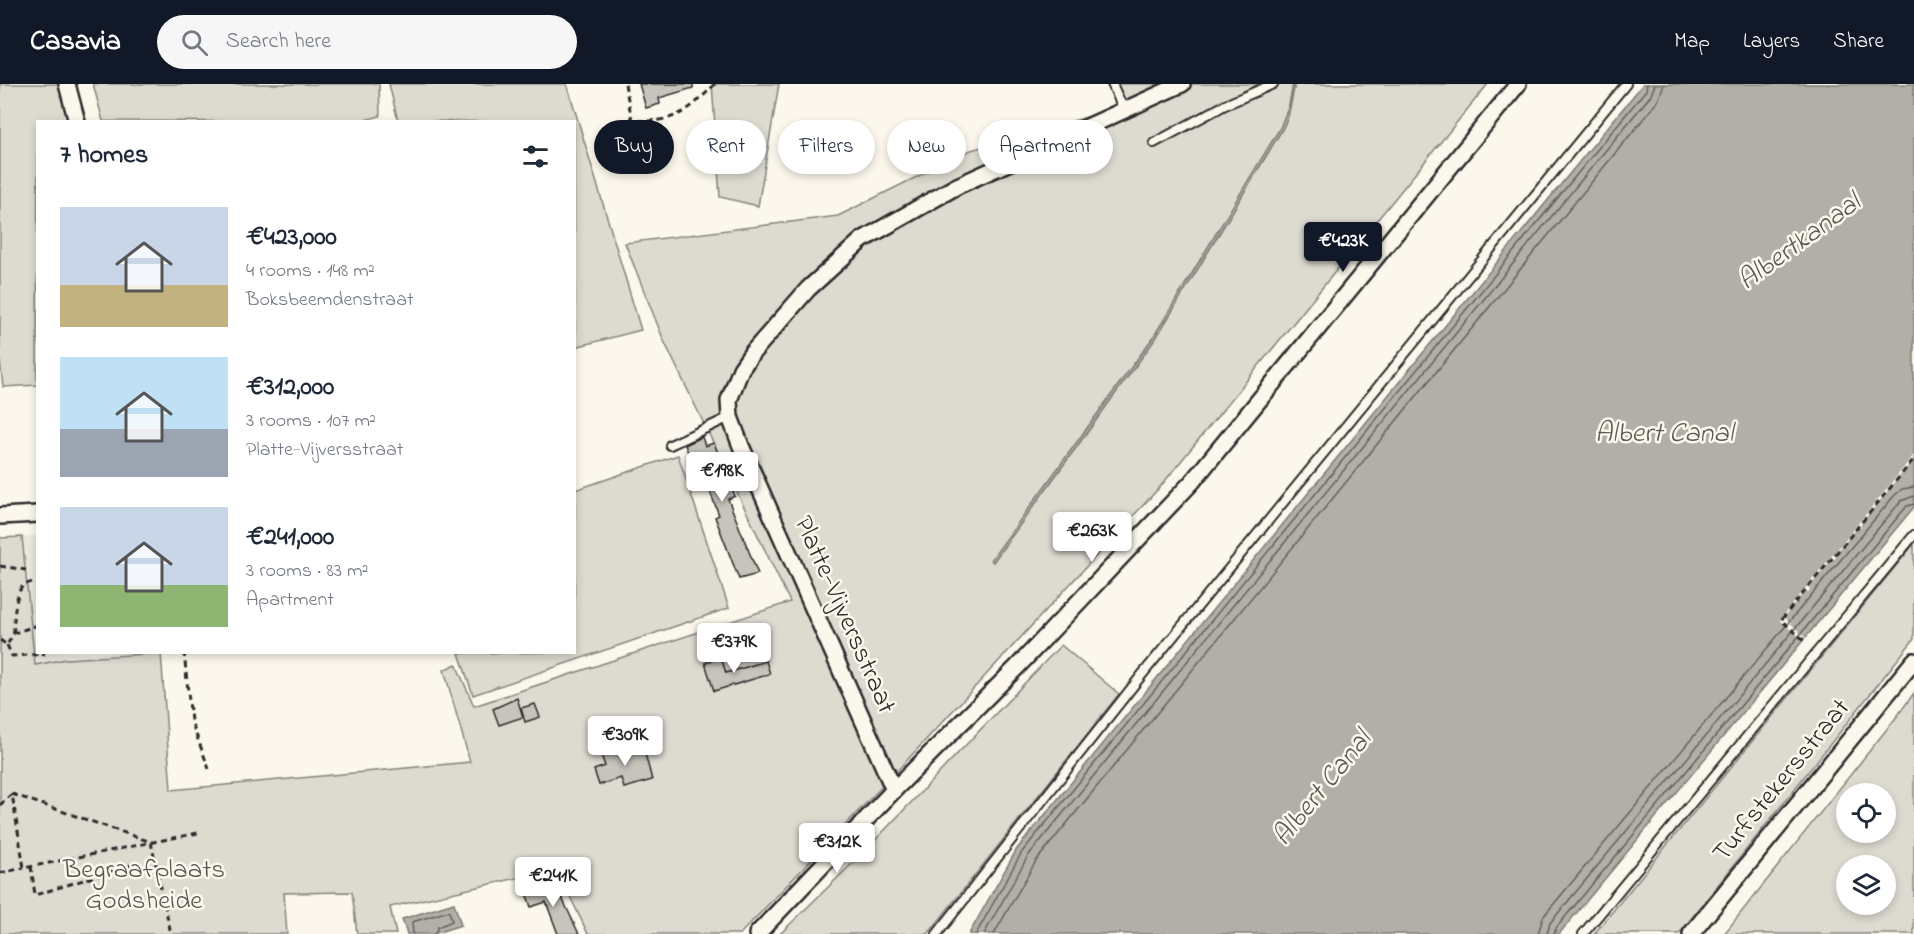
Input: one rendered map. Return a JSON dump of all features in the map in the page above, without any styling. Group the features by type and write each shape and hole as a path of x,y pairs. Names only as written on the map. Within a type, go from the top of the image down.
{"street":[{"path":"67,84 76,120"},
{"name":"Platte-Vijversstraat","path":"894,790 741,446 730,417 729,400 734,384 752,353 808,289 862,240 957,186 1182,84"},
{"path":"757,934 894,790 1017,667 1192,482 1518,84"},
{"path":"0,516 36,514"},
{"name":"Turfstekersstraat","path":"1691,934 1914,661"}],"lane":[{"path":"1112,84 1124,110"},
{"path":"1154,143 1225,105 1273,84"},
{"path":"937,934 1141,676 1626,84"},
{"path":"669,445 730,417"},
{"path":"1583,934 1914,535"}],"path":[{"path":"625,84 632,120 650,122 673,118 700,100 715,84"},
{"path":"1804,640 1781,620 1914,459"},
{"path":"0,566 26,570"},
{"path":"14,633 12,624 19,591 23,586 32,582"},
{"path":"7,645 14,633 36,626"},
{"path":"0,640 7,645 12,656 45,654"},
{"path":"184,654 190,721 209,769"},
{"path":"0,805 12,794"},
{"path":"12,794 151,842"},
{"path":"12,794 24,868"},
{"path":"0,873 198,833"},
{"path":"151,842 171,934"},
{"path":"31,866 35,895 132,865"}],"shaded area":[{"path":"36,536 36,654 123,654 66,659 35,665 22,537"}],"green space":[{"path":"0,84 59,84 68,120 36,120 36,385 3,387 0,360"},
{"path":"93,84 379,84 380,116 365,120 103,120"},
{"path":"389,84 567,84 641,330 576,347 576,120 398,120"},
{"path":"712,84 779,84 766,160 766,120 715,120"},
{"name":"Begraafplaats Godsheide","path":"1118,84 1488,84 1160,487 897,771 740,934 588,934 557,869 390,907 396,934 357,934 352,892 284,893 287,934 0,934 0,538 22,537 35,665 66,659 161,654 171,790 470,762 444,670 456,664 474,706 790,602 664,341 625,243 838,216 923,174 966,174 966,152 978,148 978,174 1113,174 1113,120 1076,120 1122,107"},
{"path":"718,174 764,174 758,206 720,197"},
{"path":"678,455 729,608 473,695 459,654 576,654 576,490"},
{"path":"1914,544 1914,639 1679,934 1594,934"},
{"path":"1061,645 1119,694 928,934 780,934 862,854"},
{"path":"1914,693 1914,934 1724,934 1836,793 1836,843 1896,843 1896,783 1844,783"}],"water":[{"path":"1293,84 1295,84 1288,117 1282,130 1156,338 993,562 991,560 1154,336 1280,128 1289,105"},
{"name":"Albert Canal","path":"1643,84 1914,84 1914,507 1559,934 969,934 1017,849"},
{"path":"454,903 461,925 433,934 407,934 402,919"}],"pier":[{"path":"1914,455 1912,465 1909,465 1887,491 1886,497 1883,497 1861,523 1861,528 1857,528 1835,554 1836,558 1831,560 1810,586 1809,592 1805,591 1784,617 1808,640 1806,642 1780,621 1781,618"}],"building":[{"path":"639,84 693,84 693,88 659,98 660,104 646,108"},
{"path":"702,437 705,446 714,443 735,496 728,499 758,574 739,579 715,517 719,515 709,489 704,491 685,445"},
{"path":"721,657 726,673 766,661 770,674 714,691 705,663"},
{"path":"517,698 523,717 499,725 493,709"},
{"path":"535,704 540,717 525,722 521,708"},
{"path":"642,742 652,780 624,788 621,778 599,785 594,770 605,766 601,755"},
{"path":"555,883 579,934 558,934 546,902 531,907 525,890 540,885 542,890"}],"water label":[{"name":"Albertkanaal","path":"1800,243"}]}
